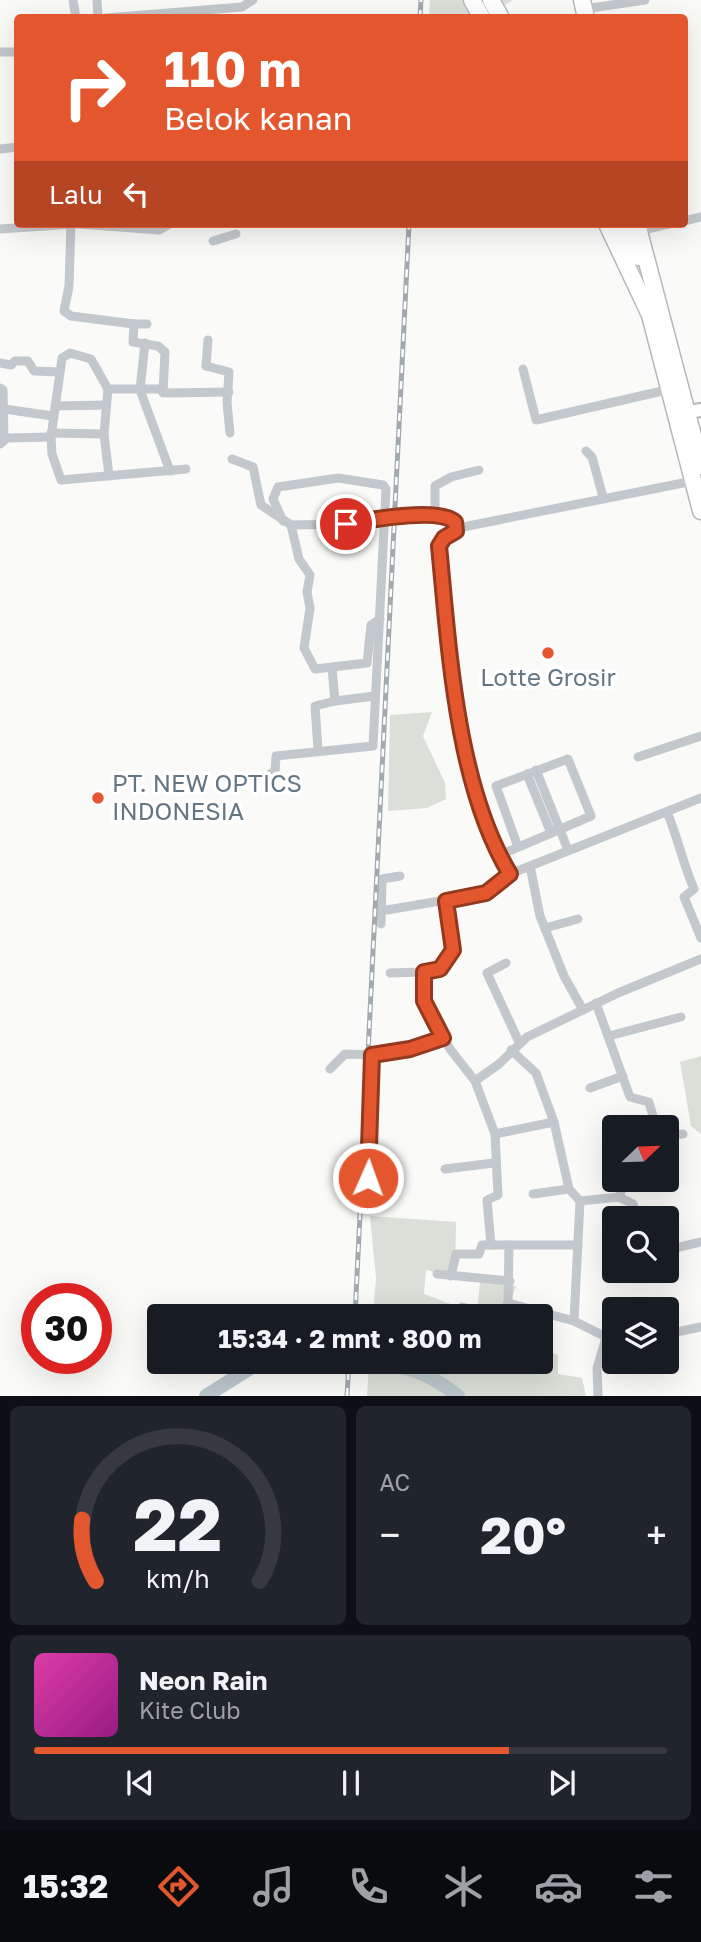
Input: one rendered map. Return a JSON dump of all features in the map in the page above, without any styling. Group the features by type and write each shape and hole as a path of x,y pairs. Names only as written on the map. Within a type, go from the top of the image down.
{"highway":[{"path":"609,228 646,291"},
{"path":"622,228 695,411 701,466"},
{"path":"638,228 646,291 701,511"}],"street":[{"path":"155,14 242,7 253,0"},
{"path":"584,9 645,0"},
{"path":"74,228 64,311 71,316 147,324"},
{"path":"131,228 163,228"},
{"path":"213,241 236,234"},
{"path":"134,324 132,342 158,345 165,352 163,393"},
{"path":"208,340 205,366 229,371 227,407 230,433"},
{"path":"145,343 140,390 170,471"},
{"path":"109,476 104,434 108,389 88,358 65,355 51,434 52,454 61,480 170,471 186,469"},
{"path":"0,363 12,365 15,361 28,361 34,371 60,372"},
{"path":"523,369 536,420 671,389"},
{"path":"0,388 3,390 4,409 2,441 51,434 104,434"},
{"path":"108,389 159,388 163,393"},
{"path":"163,393 229,392"},
{"path":"55,406 105,405"},
{"path":"4,409 53,416"},
{"path":"586,451 592,457 603,498"},
{"path":"232,459 253,467 261,505 287,523 346,524 435,516 451,518 458,528"},
{"path":"435,516 435,486 450,477 479,470"},
{"path":"270,774 275,772 275,757 318,750 373,746 375,696 380,619 385,519 385,486 338,478 275,488 273,499 287,523 299,559 310,575 305,652 315,670 367,663 369,631 371,625 380,619"},
{"path":"510,874 470,776 453,674 439,546 458,528 694,481"},
{"path":"332,668 335,701"},
{"path":"318,750 315,706 375,696"},
{"path":"638,757 701,736"},
{"path":"500,855 591,816 568,759 495,788 518,847"},
{"path":"531,772 555,831 568,850"},
{"path":"381,911 486,893 510,874 701,799"},
{"path":"667,812 678,838 682,862 694,890 684,897 701,938"},
{"path":"530,866 545,929 564,976 583,1010"},
{"path":"381,924 382,880 400,876"},
{"path":"390,973 440,969 453,950 446,901"},
{"path":"545,929 578,919"},
{"path":"475,1081 499,1064 519,1042 596,1003 701,959"},
{"path":"506,963 487,973 519,1042"},
{"path":"424,972 424,1001 443,1038 475,1081 495,1134 494,1163 498,1195 487,1200 491,1245"},
{"path":"596,1003 630,1097 649,1102 653,1115"},
{"path":"609,1036 681,1017"},
{"path":"331,1069 345,1054 372,1055 410,1049 443,1038"},
{"path":"511,1051 536,1073 554,1122 569,1189 580,1201 574,1321"},
{"path":"372,1055 367,1172 371,1182 390,1181"},
{"path":"590,1088 623,1076"},
{"path":"495,1134 554,1122"},
{"path":"679,1134 683,1134"},
{"path":"445,1169 494,1163"},
{"path":"533,1194 569,1189"},
{"path":"619,1196 620,1192"},
{"path":"580,1201 619,1196 634,1206"},
{"path":"679,1247 701,1242"},
{"path":"451,1276 456,1254 479,1254 482,1245 578,1245"},
{"path":"509,1245 509,1303 574,1321 602,1336"},
{"path":"438,1274 510,1281"},
{"path":"679,1332 701,1327"},
{"path":"598,1396 597,1368 602,1357"}],"shaded area":[{"path":"430,0 513,0 490,14 429,14"},
{"path":"432,712 423,736 445,783 446,799 427,808 388,811 390,715"},
{"path":"701,1056 701,1134 691,1126 680,1062"},
{"path":"370,1216 456,1222 455,1277 426,1270 424,1294 450,1304 374,1304 376,1278"},
{"path":"480,1282 516,1286 510,1304 478,1304"},
{"path":"553,1353 558,1355 558,1374 582,1378 586,1396 367,1396 368,1374 553,1374"}],"waterway":[{"path":"206,1396 241,1374"},
{"path":"424,1374 458,1396"}],"railway":[{"path":"420,14 421,0"},
{"path":"356,1304 409,228"},
{"path":"347,1396 348,1374"}],"place":[{"name":"Lotte Grosir","path":"548,653"},
{"name":"PT. NEW OPTICS INDONESIA","path":"98,798"}],"route":[{"path":"346,524 422,515 451,518 458,528 444,538 439,546 453,674 470,776 492,838 510,874 486,893 446,901 454,947 440,969 424,972 423,998 443,1038 410,1049 372,1055 368,1178"}]}
